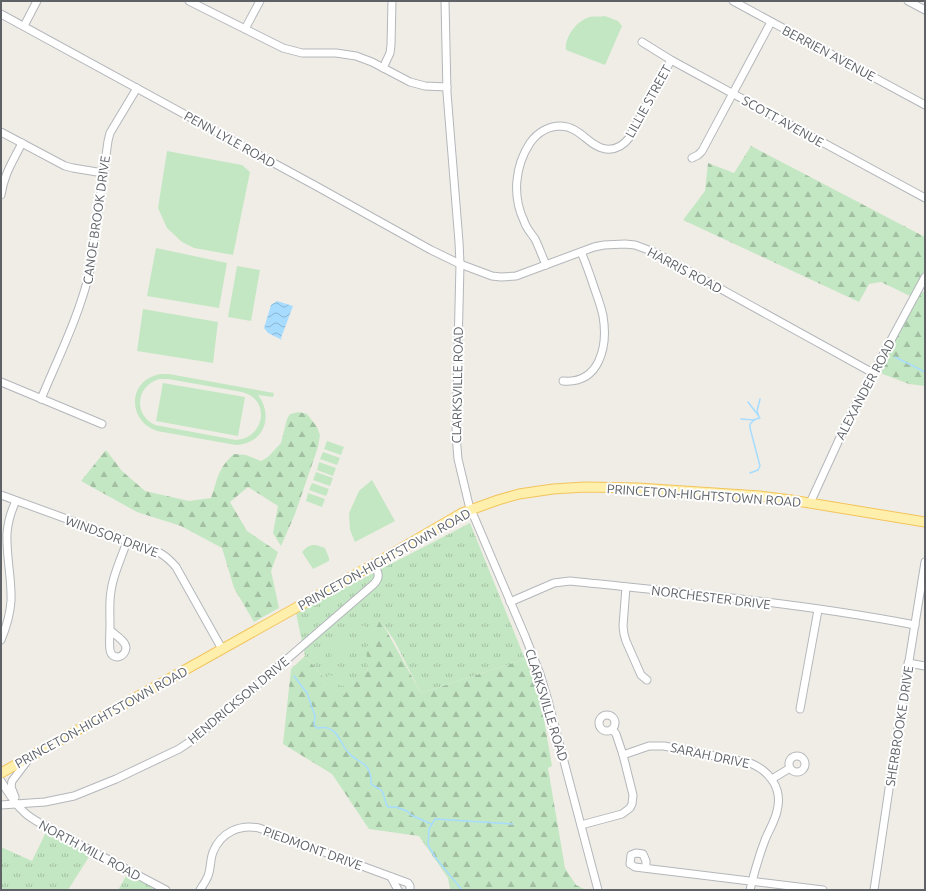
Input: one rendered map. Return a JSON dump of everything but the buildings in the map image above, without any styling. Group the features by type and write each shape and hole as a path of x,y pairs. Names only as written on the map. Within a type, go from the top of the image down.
{"main road":[{"name":"PRINCETON-HIGHTSTOWN ROAD","path":"1,773 462,513 519,494 553,489 585,487 638,488 760,496 925,522"}],"street":[{"path":"24,26 37,1"},
{"path":"190,1 283,48 302,53 345,54 365,59 418,85 447,87"},
{"path":"245,29 260,1"},
{"path":"383,68 392,46 392,1"},
{"name":"CLARKSVILLE ROAD","path":"445,1 447,87 458,217 460,264 456,435 458,459 471,509 532,654 547,697 598,890"},
{"name":"BERRIEN AVENUE","path":"733,1 925,104"},
{"path":"908,1 925,10"},
{"name":"PENN LYLE ROAD","path":"1,14 431,250 460,264"},
{"path":"692,158 698,155 702,150 771,22"},
{"name":"SCOTT AVENUE","path":"642,42 671,60 925,198"},
{"name":"LILLIE STREET","path":"546,264 536,241 524,223 516,194 519,166 527,148 532,140 542,131 548,128 560,126 572,128 578,131 602,149 608,150 618,148 623,145 629,138 671,60"},
{"name":"CANOE BROOK DRIVE","path":"42,399 79,309 86,287 90,270 106,147 110,133 136,88"},
{"path":"1,132 65,166 103,173"},
{"path":"1,195 6,174 22,144"},
{"name":"HARRIS ROAD","path":"460,264 492,276 516,276 594,247 614,244 635,245 649,250 873,373"},
{"path":"562,381 574,381 587,376 600,360 603,344 604,328 601,307 581,252"},
{"name":"ALEXANDER ROAD","path":"810,503 845,426 925,276"},
{"path":"1,382 102,424"},
{"name":"WINDSOR DRIVE","path":"1,495 160,553 171,561 176,567 222,649"},
{"path":"1,640 10,610 11,593 7,535 10,515 16,500"},
{"path":"110,630 110,598 113,582 127,541"},
{"name":"SHERBROOKE DRIVE","path":"874,890 896,735 925,562"},
{"name":"HENDRICKSON DRIVE","path":"17,804 45,802 74,796 116,779 185,746 374,584 379,578 374,564"},
{"name":"NORCHESTER DRIVE","path":"510,602 547,585 562,581 570,581 874,617 915,625"},
{"path":"626,587 623,626 624,634 641,675 647,680"},
{"path":"800,709 818,610"},
{"path":"908,663 925,666"},
{"path":"582,825 622,814 630,808 632,804 633,795 616,734 612,729"},
{"name":"SARAH DRIVE","path":"622,755 649,746 664,746 750,763 763,769 772,779"},
{"path":"1,805 17,804 11,790 12,781 31,757"},
{"path":"750,890 763,846 777,811 778,797 772,779 790,768"},
{"name":"NORTH MILL ROAD","path":"1,781 12,800 24,812 45,826 166,890"},
{"name":"PIEDMONT DRIVE","path":"200,890 208,876 214,851 221,839 231,831 245,827 260,828 408,883 410,890"},
{"path":"646,868 646,861 643,854 636,853 631,855 630,864 635,867 824,890"},
{"path":"391,877 398,890"}],"green space":[{"path":"605,16 618,21 622,26 605,65 566,50 569,35 580,22 589,17"},
{"path":"751,146 925,237 925,274 916,290 910,296 881,282 869,284 859,302 683,220 705,191 708,163 734,173"},
{"path":"167,151 242,165 250,172 233,255 194,248 182,242 167,228 158,208"},
{"path":"156,248 227,263 219,308 147,296"},
{"path":"237,266 260,270 251,321 228,317"},
{"path":"918,289 925,293 925,386 909,384 875,370"},
{"path":"143,309 218,322 213,363 137,351"},
{"path":"161,374 169,374 274,393 273,397 258,395 263,403 265,412 264,428 254,440 236,445 157,431 147,426 140,418 136,409 135,400 137,391 142,383 150,377","holes":["159,379 168,379 242,392 251,396 257,402 260,410 261,418 258,426 253,433 246,438 236,440 155,425 143,414 140,400 142,394 151,383"]},
{"path":"163,383 245,397 238,436 156,421"},
{"path":"299,412 307,414 317,427 320,435 318,447 295,514 281,546 273,533 278,506 248,487 230,502 247,531 278,552 271,571 279,608 254,622 234,588 222,548 181,526 137,512 81,481 106,450 122,471 145,491 189,501 211,498 219,474 228,459 234,454 246,455 261,461 268,457 281,443 287,419 290,414"},
{"path":"327,441 344,447 341,455 324,449"},
{"path":"323,452 340,458 337,465 320,459"},
{"path":"319,462 336,468 333,476 317,470"},
{"path":"316,472 333,478 330,486 313,480"},
{"path":"372,480 395,521 355,542 350,530 349,513 359,491"},
{"path":"312,483 329,489 326,496 309,490"},
{"path":"308,493 325,499 322,507 306,501"},
{"path":"470,523 525,659 421,693 394,640 380,620 366,649 368,670 342,697 320,686 322,675 305,656 296,613"},
{"path":"312,545 325,548 329,558 329,561 313,569 302,552 307,547"},
{"path":"380,619 421,693 525,659 539,690 552,766 548,768 565,868 576,885 585,890 449,890 448,878 419,836 369,829 332,774 283,744 291,669 305,656 322,675 368,671 365,649"},
{"path":"347,623 365,626 363,634 346,631"},
{"path":"335,637 352,640 351,649 333,646"},
{"path":"333,649 350,652 349,660 331,657"},
{"path":"330,665 348,668 346,676 329,673"},
{"path":"328,675 346,678 344,686 327,683"},
{"path":"48,828 92,852 68,890 1,890 1,847 32,861"},
{"path":"129,871 169,890 118,890"}],"water":[{"path":"277,301 293,306 281,338 282,340 268,333 264,328 271,305"}],"waterway":[{"path":"895,357 925,372"},
{"path":"759,417 757,411 760,399"},
{"path":"748,402 758,415"},
{"path":"741,419 754,420 760,418"},
{"path":"750,473 758,470 760,466 750,428 750,424 754,420"},
{"path":"294,676 307,693 315,716 314,725 317,728 329,728 335,732 351,755 367,767 370,774 371,784 383,792 388,807 396,807 407,811 411,815 431,824"},
{"path":"462,890 435,857 428,845 429,829 435,819 513,824"}]}
